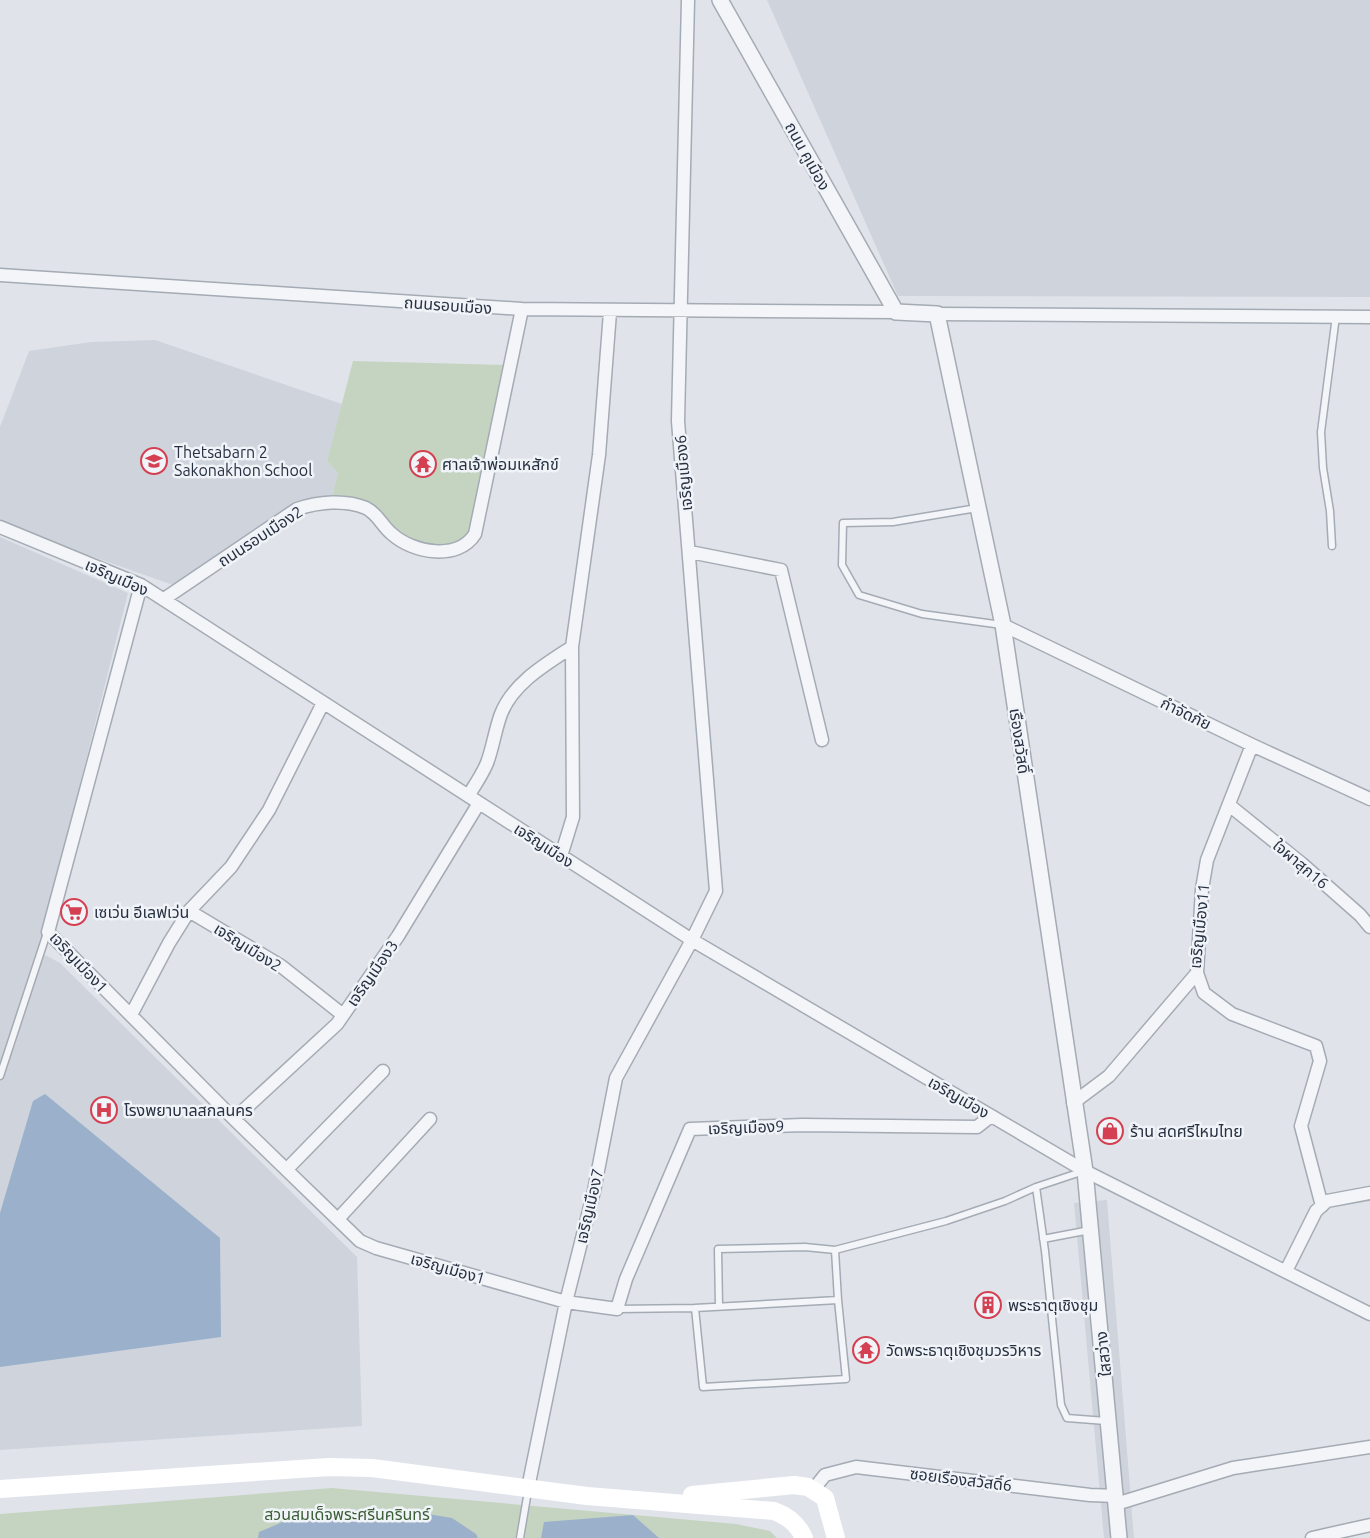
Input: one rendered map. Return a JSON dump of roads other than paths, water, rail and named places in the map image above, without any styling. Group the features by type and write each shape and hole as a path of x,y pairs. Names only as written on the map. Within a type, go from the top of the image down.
{"main road":[{"path":"0,1489 330,1467 372,1468 636,1500 774,1511 785,1515 796,1524 804,1538"},
{"path":"636,1500 794,1485 813,1490 825,1498 837,1538"}],"street":[{"name":"เจริญเมือง6","path":"688,0 678,421 716,891 693,940"},
{"name":"ถนน คูเมือง","path":"720,0 896,312"},
{"name":"ถนนรอบเมือง","path":"0,275 522,309 610,312 896,312"},
{"name":"ถนนรอบเมือง2","path":"164,599 297,509 308,505 336,503 363,507 375,513 391,534 424,550 434,552 458,548 471,541 475,534 522,309"},
{"path":"561,856 573,817 572,647 599,455 610,312"},
{"path":"896,312 1370,317"},
{"name":"เรืองสวัสดิ์","path":"937,314 1003,625 1085,1171"},
{"name":"เจริญเมือง","path":"0,527 141,585 693,940 1085,1171 1370,1314"},
{"path":"690,552 781,570 822,740"},
{"name":"เจริญเมือง1","path":"141,585 48,932 234,1119 360,1240 376,1248 566,1302 618,1309"},
{"name":"กำจัดภัย","path":"1003,625 1370,799"},
{"path":"468,796 483,771 508,700 535,672 572,647"},
{"path":"131,1015 169,943 189,911 231,867 269,810 323,703"},
{"name":"เจริญเมือง11","path":"1073,1103 1109,1076 1197,973 1202,889 1208,860 1252,745"},
{"name":"เจริญเมือง3","path":"234,1119 337,1024 398,936 479,803"},
{"name":"ใจผาสุก16","path":"1229,805 1301,863 1360,915 1370,927"},
{"name":"เจริญเมือง2","path":"189,911 281,966 343,1015"},
{"name":"เจริญเมือง7","path":"528,1488 566,1302 594,1191 616,1078 693,940"},
{"path":"1197,973 1204,993 1232,1014 1316,1046 1320,1060 1301,1126 1322,1206"},
{"path":"286,1169 382,1071"},
{"name":"เจริญเมือง9","path":"618,1309 626,1279 690,1130 802,1125 977,1127 991,1116"},
{"path":"338,1219 430,1119"},
{"name":"ใสสว่าง","path":"1085,1171 1119,1538"},
{"path":"1286,1270 1316,1211 1327,1201 1370,1193"},
{"name":"ซอยเรืองสวัสดิ์6","path":"813,1490 825,1475 856,1467 1116,1500 1233,1468 1370,1447"},
{"path":"1312,1538 1370,1524"}],"lane":[{"path":"1332,546 1321,432 1336,316"},
{"path":"978,508 893,522 843,523 842,565 860,595 922,614 1003,625"},
{"path":"0,1076 48,932"},
{"path":"719,1306 718,1249 805,1247 836,1250 946,1221 1085,1171"},
{"path":"1036,1187 1061,1405 1067,1418 1109,1421"},
{"path":"1043,1239 1091,1230"},
{"path":"695,1308 703,1387 846,1379 838,1300 836,1250"},
{"path":"618,1309 695,1308 838,1300"},
{"path":"520,1538 528,1488"}],"water":[{"path":"45,1094 220,1238 221,1337 0,1367 0,1213 33,1101"},
{"path":"416,1512 452,1518 476,1534 478,1538 258,1538 259,1532 304,1513"},
{"path":"633,1515 659,1538 541,1538 544,1522"}],"place":[{"name":"Thetsabarn 2 Sakonakhon School","path":"154,461"},
{"name":"ศาลเจ้าพ่อมเหสักข์","path":"423,464"},
{"name":"เซเว่น อีเลฟเว่น","path":"74,912"},
{"name":"โรงพยาบาลสกลนคร","path":"104,1110"},
{"name":"ร้าน สดศรีไหมไทย","path":"1110,1131"},
{"name":"พระธาตุเชิงชุม","path":"988,1305"},
{"name":"วัดพระธาตุเชิงชุมวรวิหาร","path":"866,1350"}],"park label":[{"name":"สวนสมเด็จพระศรีนครินทร์","path":"347,1514"}]}
